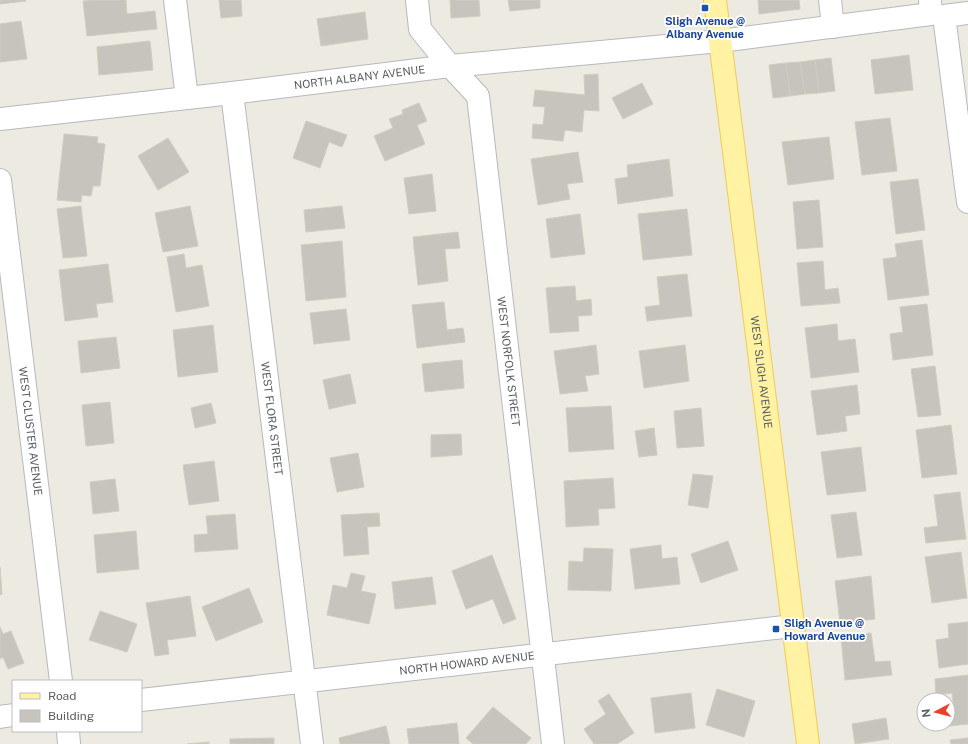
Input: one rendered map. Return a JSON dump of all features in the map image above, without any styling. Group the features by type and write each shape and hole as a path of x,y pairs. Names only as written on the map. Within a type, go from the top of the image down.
{"main road":[{"name":"WEST SLIGH AVENUE","path":"715,0 792,626 808,744"}],"street":[{"path":"175,0 187,98"},
{"name":"WEST NORFOLK STREET","path":"416,0 420,29 450,66 478,96 553,744"},
{"path":"830,0 833,27"},
{"name":"NORTH ALBANY AVENUE","path":"0,119 232,93 450,66 720,41 833,27 932,14 930,0"},
{"path":"968,14 944,16 968,202"},
{"name":"WEST FLORA STREET","path":"232,93 312,744"},
{"name":"WEST CLUSTER AVENUE","path":"0,180 62,680"},
{"name":"NORTH HOWARD AVENUE","path":"142,700 792,626"},
{"path":"0,717 12,715"},
{"path":"68,732 69,744"}],"building":[{"path":"0,0 26,0 26,1 0,4"},
{"path":"126,0 127,14 155,11 157,29 87,36 83,1"},
{"path":"219,0 241,0 242,16 221,18"},
{"path":"450,0 479,0 480,16 451,18"},
{"path":"508,0 540,0 540,8 510,11"},
{"path":"758,0 799,0 800,9 759,14"},
{"path":"365,12 368,39 321,46 317,19"},
{"path":"21,21 27,59 0,62 0,24"},
{"path":"150,41 153,70 99,75 97,47"},
{"path":"909,55 913,90 875,94 871,60"},
{"path":"831,58 835,91 819,93 815,60"},
{"path":"815,60 819,93 805,94 800,62"},
{"path":"800,62 805,94 790,96 786,63"},
{"path":"786,63 790,96 773,98 769,65"},
{"path":"598,74 599,111 584,110 582,132 565,130 563,141 532,138 533,124 543,125 545,107 533,106 535,90 585,95 584,75"},
{"path":"642,83 653,104 623,119 612,98"},
{"path":"419,103 427,121 417,125 425,144 385,161 374,136 393,128 389,119 403,114 402,110"},
{"path":"890,118 897,171 862,175 855,122"},
{"path":"306,121 347,135 342,147 329,142 320,168 293,158"},
{"path":"64,134 98,137 97,143 105,144 100,186 93,186 91,196 82,195 81,202 57,200"},
{"path":"829,137 834,179 788,185 782,142"},
{"path":"168,138 189,172 158,190 138,156"},
{"path":"578,152 583,182 567,184 570,199 538,205 531,159"},
{"path":"669,159 673,196 618,204 615,179 628,177 627,165"},
{"path":"432,174 436,211 409,214 404,178"},
{"path":"918,179 925,230 896,234 890,182"},
{"path":"819,200 823,247 797,249 793,202"},
{"path":"81,206 87,256 63,258 57,209"},
{"path":"190,206 198,246 163,252 155,213"},
{"path":"342,206 345,228 306,232 304,210"},
{"path":"687,209 692,255 643,260 638,214"},
{"path":"580,214 585,254 551,258 546,219"},
{"path":"458,232 460,248 445,249 448,281 418,285 413,237"},
{"path":"922,240 929,295 888,300 883,259 897,257 895,244"},
{"path":"342,241 346,297 306,301 301,245"},
{"path":"184,254 186,268 202,265 209,306 176,312 167,257"},
{"path":"823,261 825,290 838,288 840,303 801,306 797,263"},
{"path":"108,264 113,302 96,304 98,317 65,321 59,270"},
{"path":"687,274 692,316 647,321 645,307 660,305 657,277"},
{"path":"575,286 576,301 591,299 592,315 578,316 579,331 550,333 546,288"},
{"path":"444,302 447,330 463,328 465,342 417,348 412,305"},
{"path":"927,304 933,355 893,360 890,334 903,332 900,307"},
{"path":"346,309 350,340 314,344 310,313"},
{"path":"837,324 838,341 855,339 859,372 811,378 805,328"},
{"path":"213,325 218,372 178,377 173,330"},
{"path":"116,337 120,368 81,373 78,341"},
{"path":"596,345 599,374 585,376 588,391 560,394 554,351"},
{"path":"685,345 689,381 644,388 639,351"},
{"path":"462,360 464,388 425,392 422,364"},
{"path":"935,366 941,415 918,417 911,369"},
{"path":"350,374 356,403 329,409 323,380"},
{"path":"857,385 860,414 845,416 847,431 817,435 811,391"},
{"path":"110,402 114,443 86,446 82,405"},
{"path":"211,403 216,423 195,428 191,408"},
{"path":"611,406 614,449 569,452 566,408"},
{"path":"701,408 704,446 677,448 674,411"},
{"path":"951,425 957,474 922,478 916,430"},
{"path":"654,428 657,455 639,457 635,431"},
{"path":"461,434 462,455 431,457 431,435"},
{"path":"861,447 866,491 827,495 821,452"},
{"path":"358,453 364,487 337,492 330,458"},
{"path":"214,461 219,501 189,505 183,465"},
{"path":"693,474 713,476 708,508 688,505"},
{"path":"613,478 615,508 598,509 599,525 566,527 564,481"},
{"path":"115,479 119,511 93,514 90,482"},
{"path":"960,492 966,539 926,543 924,528 938,526 934,495"},
{"path":"856,512 862,555 837,558 831,515"},
{"path":"379,513 380,526 367,527 369,554 344,556 341,515"},
{"path":"235,514 238,549 195,552 194,535 208,534 206,516"},
{"path":"136,531 139,569 97,573 94,535"},
{"path":"728,541 738,570 701,583 691,554"},
{"path":"661,545 662,559 677,557 680,584 635,589 630,549"},
{"path":"584,548 613,549 611,591 568,590 569,561 583,562"},
{"path":"961,552 967,598 932,603 925,557"},
{"path":"492,555 516,619 503,624 493,599 466,609 452,571"},
{"path":"0,567 2,594 0,595"},
{"path":"351,573 365,576 361,591 376,594 369,624 327,615 333,585 347,588"},
{"path":"871,576 875,619 840,623 835,581"},
{"path":"432,577 436,604 395,609 392,582"},
{"path":"249,588 263,622 216,641 202,607"},
{"path":"190,596 196,636 167,640 169,654 155,656 146,603"},
{"path":"100,611 137,624 127,652 89,640"},
{"path":"968,622 968,664 939,668 936,640 949,638 948,624"},
{"path":"0,627 3,634 11,631 24,663 8,669 3,657 0,659"},
{"path":"871,633 875,662 890,661 892,675 845,680 841,637"},
{"path":"968,675 968,724 956,725 956,692 936,692 935,679"},
{"path":"717,689 755,701 744,737 706,725"},
{"path":"691,693 695,728 655,733 651,698"},
{"path":"609,694 634,733 617,744 594,744 584,729 606,714 598,701"},
{"path":"493,707 531,738 526,744 473,744 466,738"},
{"path":"886,718 889,739 855,744 852,724"},
{"path":"457,723 459,744 409,744 407,729"},
{"path":"386,726 390,744 340,744 339,738"},
{"path":"274,738 274,744 230,744 230,739"},
{"path":"968,738 968,744 951,744 950,740"},
{"path":"209,742 209,744 187,744"}],"place":[{"name":"Sligh Avenue @ Albany Avenue","path":"705,8"},
{"name":"Sligh Avenue @ Howard Avenue","path":"776,629"}]}
